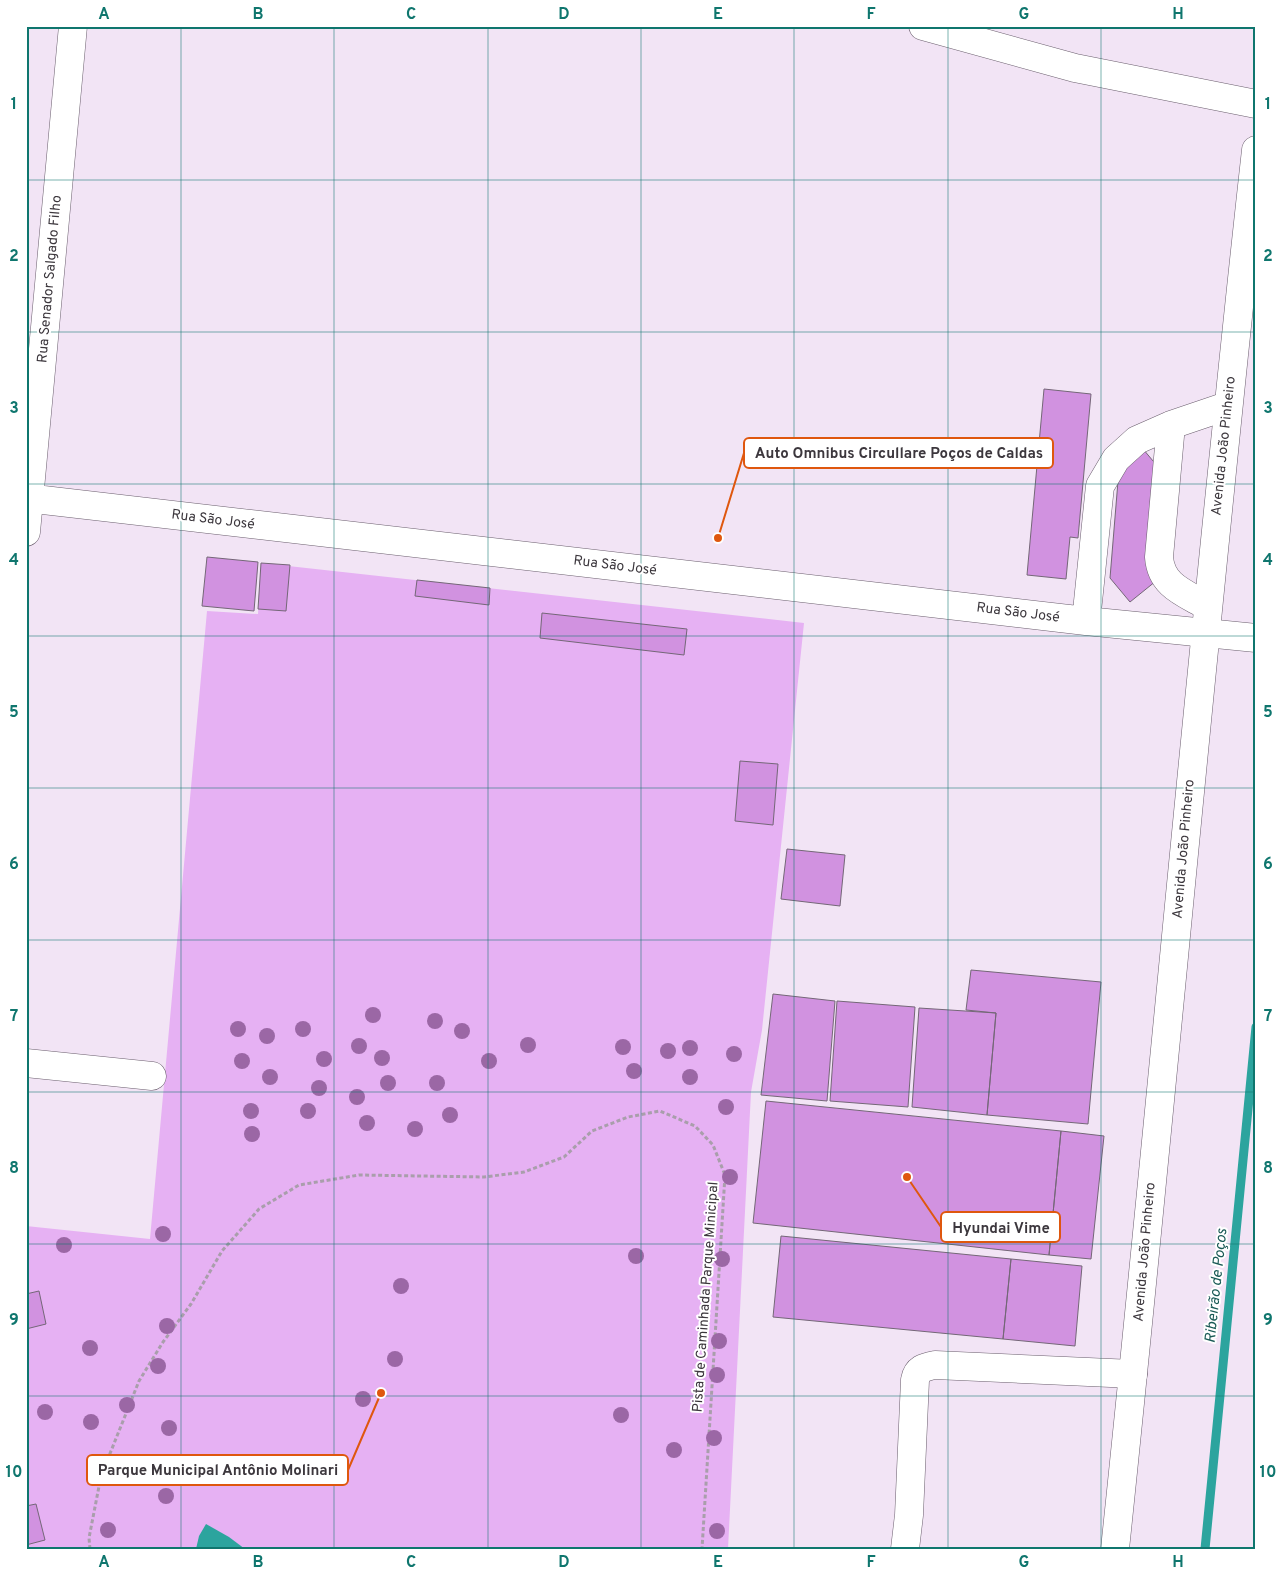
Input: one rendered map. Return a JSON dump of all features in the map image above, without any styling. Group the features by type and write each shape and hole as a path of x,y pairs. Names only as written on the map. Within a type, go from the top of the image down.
{"street":[{"name":"Rua Senador Salgado Filho","path":"26,532 73,26"},
{"path":"923,26 1075,68 1256,104"},
{"name":"Avenida João Pinheiro","path":"1115,1549 1227,406 1256,150"},
{"path":"1086,621 1100,486 1116,459 1138,440 1171,425 1227,406"},
{"path":"1171,425 1159,557 1160,568 1167,582 1208,606"},
{"name":"Rua São José","path":"28,499 1248,638"},
{"path":"26,1064 152,1076"},
{"path":"905,1549 909,1515 916,1380 917,1373 920,1370 935,1366 1133,1374"}],"path":[{"name":"Pista de Caminhada Parque Minicipal","path":"90,1549 89,1538 101,1476 139,1381 163,1342 191,1304 222,1251 259,1209 299,1185 359,1175 484,1177 524,1172 564,1156 592,1131 628,1117 660,1111 695,1126 713,1146 725,1175 702,1549"}],"shaded area":[{"path":"261,563 804,623 762,1030 751,1092 728,1549 27,1549 26,1226 150,1239 207,611 258,614"},
{"path":"206,1524 245,1549 196,1549 199,1536"}],"building":[{"path":"1044,389 1091,394 1078,538 1070,537 1066,579 1027,575"},
{"path":"1143,449 1164,474 1156,581 1130,602 1110,578 1119,469"},
{"path":"207,557 258,562 254,611 202,606"},
{"path":"261,563 290,565 286,611 258,609"},
{"path":"417,580 490,588 489,605 415,596"},
{"path":"542,613 687,629 684,655 540,638"},
{"path":"740,761 778,764 773,825 735,821"},
{"path":"787,849 845,855 840,906 781,899"},
{"path":"971,970 1101,982 1088,1124 987,1115 996,1013 966,1010"},
{"path":"773,994 835,1001 827,1101 761,1095"},
{"path":"837,1001 915,1007 908,1107 830,1101"},
{"path":"919,1008 996,1013 987,1115 912,1107"},
{"path":"766,1101 1061,1131 1049,1255 753,1223"},
{"path":"1061,1131 1104,1136 1091,1259 1049,1255"},
{"path":"781,1236 1011,1259 1003,1339 773,1317"},
{"path":"1011,1259 1082,1266 1075,1346 1003,1339"},
{"path":"39,1291 46,1324 26,1329 26,1294"},
{"path":"36,1504 45,1540 26,1545 26,1506"}],"waterway":[{"name":"Ribeirão de Poços","path":"1205,1549 1256,1027"}],"place":[{"name":"Auto Omnibus Circullare Poços de Caldas","path":"718,538"},
{"name":"Hyundai Vime","path":"907,1177"},
{"name":"Parque Municipal Antônio Molinari","path":"381,1393"}]}
